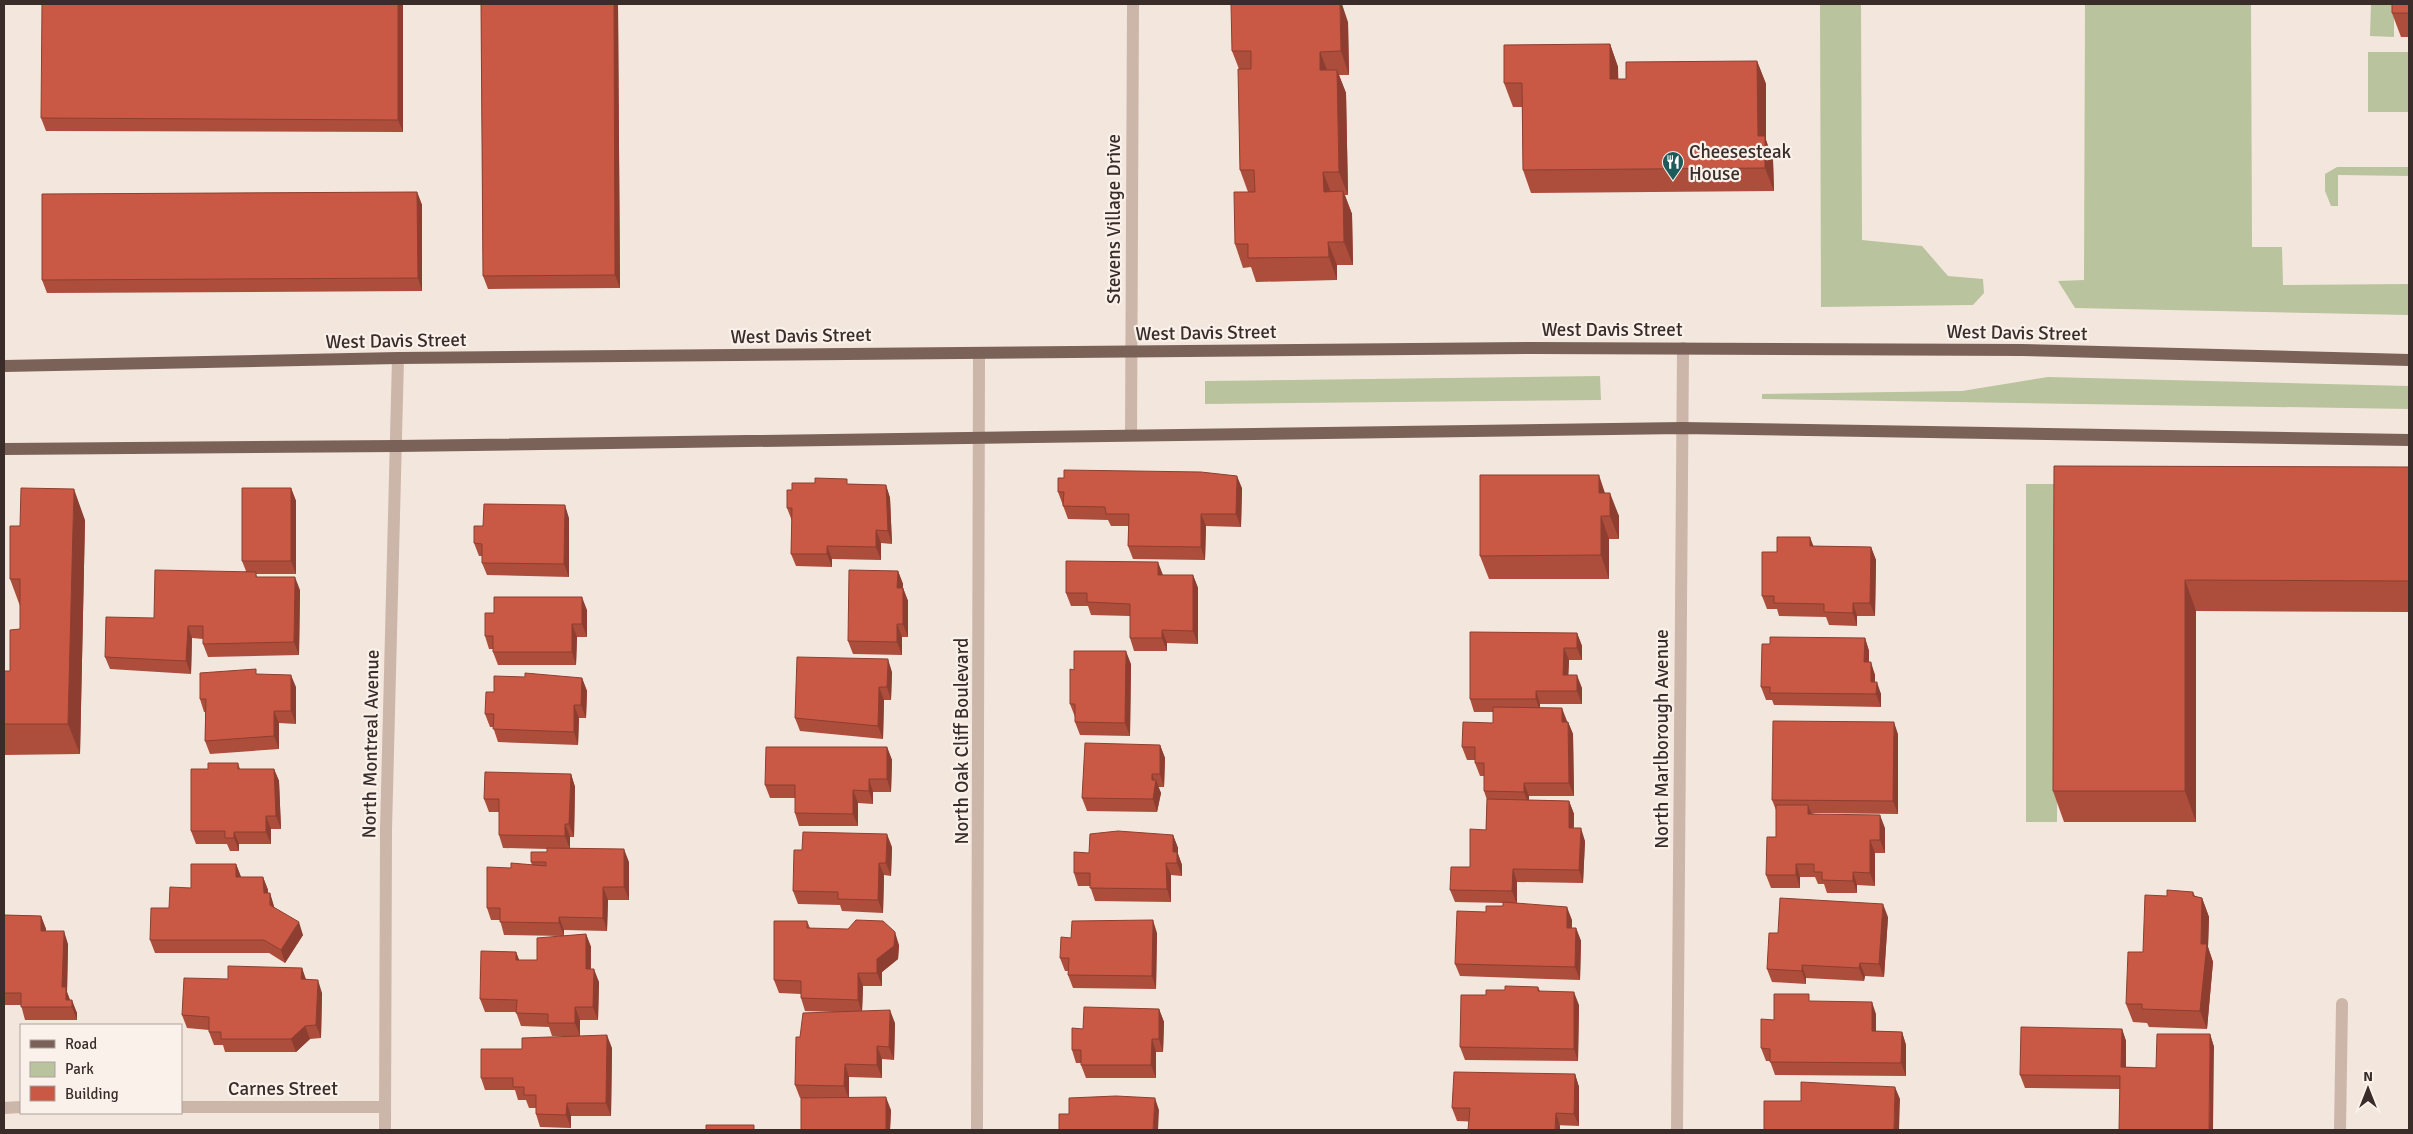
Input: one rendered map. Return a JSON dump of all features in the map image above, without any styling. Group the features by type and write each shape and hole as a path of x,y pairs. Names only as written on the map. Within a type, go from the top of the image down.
{"main road":[{"name":"West Davis Street","path":"4,366 398,358 1683,348 2022,350 2409,360"},
{"path":"4,449 397,446 1682,428 2409,440"}],"street":[{"name":"Stevens Village Drive","path":"1131,435 1133,4"},
{"name":"North Marlborough Avenue","path":"1677,1130 1683,348"},
{"name":"North Oak Cliff Boulevard","path":"977,1130 979,353"},
{"name":"North Montreal Avenue","path":"385,1130 386,830 398,358"},
{"path":"2340,1130 2342,1004"},
{"name":"Carnes Street","path":"182,1106 385,1106"},
{"path":"4,1108 20,1107"}],"green space":[{"path":"1820,4 1861,4 1862,240 1922,246 1948,276 1983,279 1984,293 1973,305 1821,307"},
{"path":"2085,4 2251,4 2252,247 2282,247 2283,285 2409,284 2409,315 2075,308 2058,281 2084,280"},
{"path":"2371,4 2394,4 2394,37 2370,36"},
{"path":"2368,52 2409,52 2409,112 2368,112"},
{"path":"2337,167 2409,167 2409,176 2338,175 2338,206 2331,206 2325,191 2325,174"},
{"path":"1600,376 1601,400 1205,404 1205,381"},
{"path":"2048,377 2409,386 2409,409 1762,399 1762,394 1962,391"},
{"path":"2026,484 2058,484 2057,822 2026,822"}],"building":[{"path":"42,4 398,4 398,120 41,118"},
{"path":"481,4 614,4 615,275 483,276"},
{"path":"1231,4 1340,4 1341,51 1320,52 1320,70 1337,70 1339,172 1323,172 1324,192 1343,191 1344,242 1328,242 1329,257 1248,258 1248,244 1235,244 1234,192 1255,192 1254,170 1240,170 1238,69 1251,69 1251,51 1232,51"},
{"path":"2392,4 2409,4 2409,13 2392,13"},
{"path":"1610,44 1610,79 1626,79 1626,62 1757,61 1758,136 1765,136 1765,168 1523,170 1522,83 1504,83 1504,45"},
{"path":"417,192 418,278 42,280 42,194"},
{"path":"2054,466 2409,467 2409,581 2185,580 2185,791 2053,791"},
{"path":"1064,470 1201,472 1237,476 1236,514 1201,514 1201,547 1128,546 1129,514 1106,514 1105,507 1063,506 1064,492 1058,492 1058,478 1064,478"},
{"path":"1480,475 1599,475 1599,493 1610,493 1610,516 1601,516 1601,555 1480,556"},
{"path":"815,478 847,479 847,484 886,485 888,531 876,530 876,547 827,546 827,554 791,554 792,508 787,508 787,490 792,490 792,483 815,483"},
{"path":"21,488 74,489 68,724 4,724 4,671 10,671 10,630 20,629 20,579 10,579 10,526 20,526"},
{"path":"242,488 291,488 291,561 242,561"},
{"path":"484,504 565,505 564,564 482,563 482,544 474,543 474,526 483,526"},
{"path":"1777,537 1810,537 1810,546 1871,547 1870,603 1853,603 1853,613 1824,612 1824,604 1774,603 1774,596 1762,596 1762,552 1777,552"},
{"path":"1066,561 1158,562 1158,575 1193,575 1193,631 1162,630 1162,638 1130,638 1130,604 1087,602 1087,593 1066,593"},
{"path":"155,570 256,572 256,577 295,577 294,642 203,644 203,626 188,626 186,661 105,657 106,617 154,618"},
{"path":"849,570 898,571 897,588 903,588 903,624 897,624 897,642 848,641"},
{"path":"494,597 582,597 582,624 572,624 572,652 493,652 493,636 485,636 485,613 494,613"},
{"path":"1470,632 1577,633 1577,648 1564,648 1563,675 1577,675 1577,691 1536,691 1536,699 1470,699"},
{"path":"1770,637 1865,638 1864,662 1871,662 1871,682 1877,682 1876,694 1770,693 1770,687 1761,687 1762,644 1770,644"},
{"path":"1074,651 1126,651 1125,723 1075,722 1075,704 1070,704 1070,669 1074,670"},
{"path":"797,657 888,659 887,687 879,687 878,726 795,718"},
{"path":"256,669 256,674 291,675 291,711 274,711 274,736 205,741 206,699 200,699 200,673"},
{"path":"525,673 582,678 581,705 574,705 574,732 493,729 494,714 485,714 486,692 494,692 494,676 525,677"},
{"path":"1493,707 1562,708 1562,722 1568,722 1569,783 1524,783 1524,792 1484,791 1484,763 1475,763 1475,747 1462,747 1463,722 1493,723"},
{"path":"1773,721 1894,722 1893,801 1772,800"},
{"path":"1085,743 1160,745 1160,774 1152,774 1152,780 1156,780 1153,799 1082,798"},
{"path":"766,747 887,747 887,779 869,779 869,791 853,790 853,814 795,813 795,785 765,785"},
{"path":"208,763 238,763 238,769 274,769 276,816 266,816 266,832 234,832 234,838 225,838 225,831 191,831 191,769 208,769"},
{"path":"485,772 571,774 569,824 565,824 565,836 499,835 499,799 484,799"},
{"path":"1487,799 1569,801 1569,828 1581,828 1579,870 1513,869 1512,891 1450,890 1451,867 1470,867 1470,829 1486,830"},
{"path":"1776,805 1808,805 1808,814 1880,815 1880,840 1870,840 1870,873 1853,872 1853,881 1822,880 1822,872 1814,872 1814,864 1796,864 1796,875 1766,875 1767,837 1776,837"},
{"path":"1118,831 1173,835 1173,852 1177,852 1177,863 1166,863 1167,889 1090,888 1090,873 1074,873 1074,852 1089,853 1090,834"},
{"path":"803,832 887,834 886,863 879,863 878,900 838,899 838,892 793,891 794,850 802,850"},
{"path":"547,848 624,849 624,887 603,887 603,918 559,917 559,923 500,922 500,908 487,908 487,867 511,868 511,863 546,866 546,862 531,862 531,852 547,852"},
{"path":"191,864 236,864 236,877 263,877 264,893 270,893 270,905 299,922 281,950 264,940 150,940 151,908 169,908 170,887 191,888"},
{"path":"2167,890 2193,892 2193,896 2202,898 2201,944 2207,944 2200,1011 2142,1009 2142,1004 2126,1004 2128,952 2143,952 2145,895 2167,896"},
{"path":"1780,898 1883,904 1879,964 1860,963 1859,968 1802,965 1802,971 1767,969 1769,933 1778,933"},
{"path":"1503,902 1567,907 1567,928 1576,928 1575,967 1455,964 1457,911 1486,912 1486,906 1503,906"},
{"path":"4,915 41,916 41,931 64,931 62,987 66,987 66,1000 72,1000 72,1007 21,1007 21,993 4,993"},
{"path":"856,920 883,921 895,932 894,946 877,959 877,973 858,973 858,1000 801,998 801,981 774,980 774,921 807,921 807,928 848,929"},
{"path":"1153,920 1152,976 1068,975 1069,958 1060,958 1061,937 1071,938 1072,921"},
{"path":"586,934 586,969 594,969 593,1007 575,1007 575,1023 548,1023 548,1014 516,1013 517,1000 480,999 481,951 516,952 516,960 537,960 537,938"},
{"path":"228,966 302,968 301,979 318,980 316,1025 305,1026 291,1039 221,1039 221,1032 209,1032 209,1017 182,1015 184,978 228,979"},
{"path":"1505,986 1538,987 1538,991 1574,992 1574,1049 1460,1047 1461,995 1486,995 1486,990 1505,990"},
{"path":"1774,994 1809,994 1809,1001 1872,1002 1872,1031 1902,1032 1901,1063 1770,1062 1770,1049 1761,1048 1761,1019 1774,1020"},
{"path":"1084,1007 1159,1009 1159,1039 1152,1039 1151,1065 1081,1065 1081,1050 1072,1050 1072,1028 1083,1029"},
{"path":"890,1010 889,1047 877,1046 877,1065 845,1064 844,1086 795,1085 796,1037 800,1037 803,1013"},
{"path":"2021,1027 2122,1029 2121,1067 2156,1068 2157,1034 2210,1034 2209,1130 2119,1130 2120,1076 2020,1075"},
{"path":"607,1035 606,1103 567,1103 566,1115 536,1114 536,1095 524,1095 524,1087 513,1087 513,1078 481,1078 481,1049 522,1049 522,1038"},
{"path":"1454,1072 1575,1074 1574,1114 1556,1113 1555,1130 1468,1130 1470,1108 1452,1108"},
{"path":"1801,1082 1895,1087 1894,1130 1764,1130 1764,1101 1801,1101"},
{"path":"1116,1096 1155,1098 1153,1130 1059,1130 1059,1114 1069,1114 1069,1098"},
{"path":"886,1097 886,1130 801,1130 801,1098"},
{"path":"706,1125 754,1125 754,1130 706,1130"}],"place":[{"name":"Cheesesteak House","path":"1673,181"}]}
